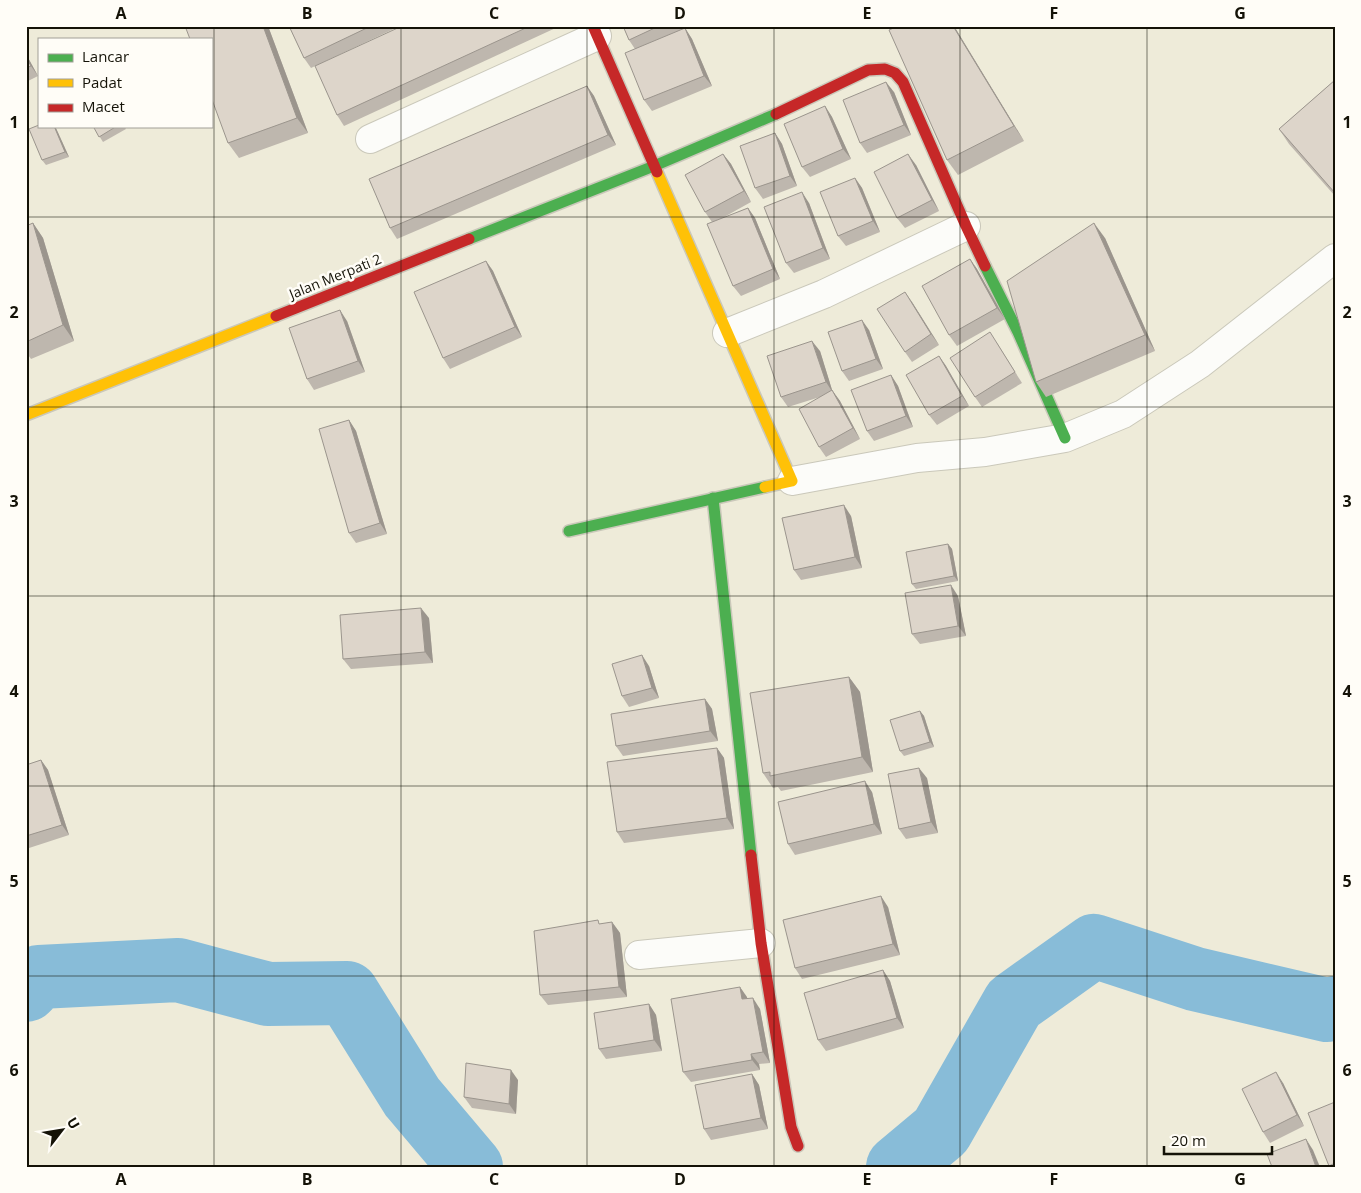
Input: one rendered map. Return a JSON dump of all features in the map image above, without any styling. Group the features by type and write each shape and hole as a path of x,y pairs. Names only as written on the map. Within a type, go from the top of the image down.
{"street":[{"path":"370,139 595,31 792,480"},
{"name":"Jalan Merpati 2","path":"26,415 654,166 795,106 868,70 885,69 895,73 904,82 966,226 1018,332 1065,438"},
{"path":"727,333 824,294 966,226"},
{"path":"569,531 792,480 917,458 985,452 1065,438 1123,414 1200,364 1335,258"},
{"path":"713,498 761,943 791,1127 798,1146"},
{"path":"639,955 761,943"}],"building":[{"path":"185,26 263,26 297,118 228,143 212,100 212,38 190,38"},
{"path":"289,26 371,26 304,58"},
{"path":"402,26 530,26 337,115 315,66"},
{"path":"623,26 659,26 629,40"},
{"path":"898,26 953,26 1014,126 947,160 889,30"},
{"path":"685,28 704,76 644,100 625,53"},
{"path":"26,57 31,66 26,68"},
{"path":"1335,80 1335,193 1279,129"},
{"path":"886,82 904,125 860,143 843,100"},
{"path":"587,86 608,135 390,228 369,179"},
{"path":"825,106 843,149 802,167 784,124"},
{"path":"38,125 38,128 55,128 65,152 42,160 29,129"},
{"path":"94,128 114,128 99,137"},
{"path":"775,133 790,176 755,188 740,146"},
{"path":"723,154 744,191 705,212 685,175"},
{"path":"908,154 932,200 897,218 874,172"},
{"path":"855,178 873,221 838,236 820,192"},
{"path":"802,192 823,248 786,263 764,207"},
{"path":"748,208 773,269 733,286 707,224"},
{"path":"33,223 63,325 26,342 26,226"},
{"path":"1094,223 1145,335 1036,382 1007,281"},
{"path":"970,259 997,308 949,335 922,286"},
{"path":"486,261 515,327 443,358 414,292"},
{"path":"905,292 931,334 905,352 877,309"},
{"path":"340,310 358,361 307,379 289,328"},
{"path":"862,320 876,359 842,371 828,332"},
{"path":"990,332 1015,372 975,397 950,358"},
{"path":"812,341 826,382 781,397 767,356"},
{"path":"939,356 962,396 929,415 906,375"},
{"path":"891,375 906,416 867,431 851,390"},
{"path":"832,390 853,428 819,447 799,409"},
{"path":"349,420 380,523 349,533 319,429"},
{"path":"844,505 855,557 794,570 782,518"},
{"path":"948,544 954,576 912,584 906,552"},
{"path":"951,585 958,626 912,634 905,593"},
{"path":"421,608 425,652 343,659 340,615"},
{"path":"642,655 652,688 622,696 612,664"},
{"path":"849,677 862,757 770,776 770,772 763,773 750,693"},
{"path":"705,699 710,731 616,746 611,714"},
{"path":"920,711 930,742 900,751 890,720"},
{"path":"717,748 727,818 617,832 607,762"},
{"path":"41,760 62,825 26,836 26,765"},
{"path":"919,768 931,822 899,829 888,774"},
{"path":"865,781 874,824 788,844 778,802"},
{"path":"881,896 893,944 795,968 783,920"},
{"path":"598,920 599,924 612,922 619,987 540,995 534,931"},
{"path":"883,970 897,1018 818,1040 804,993"},
{"path":"740,987 742,999 753,998 763,1052 751,1054 752,1060 683,1072 671,999"},
{"path":"649,1004 654,1040 599,1049 594,1013"},
{"path":"466,1063 511,1070 509,1104 464,1097"},
{"path":"1276,1072 1297,1115 1263,1132 1242,1089"},
{"path":"752,1074 761,1118 704,1129 695,1085"},
{"path":"1335,1102 1335,1163 1329,1166 1308,1113"},
{"path":"1306,1139 1316,1167 1272,1167 1267,1154"}],"waterway":[{"path":"898,1167 941,1131 1014,1003 1094,946 1195,979 1327,1010 1335,1008"},
{"path":"26,990 39,977 178,970 268,994 347,993 412,1097 471,1167"}],"traffic: fast":[{"path":"469,239 654,166 776,114"},
{"path":"985,266 1018,332 1065,438"},
{"path":"569,531 765,487"},
{"path":"713,498 751,855"}],"traffic: slow":[{"path":"657,172 792,481 765,487"},
{"path":"26,415 276,316"}],"traffic: jam":[{"path":"593,26 657,172"},
{"path":"776,114 868,70 885,69 895,73 903,82 985,266"},
{"path":"276,316 469,239"},
{"path":"751,855 761,943 791,1127 798,1146"}]}
